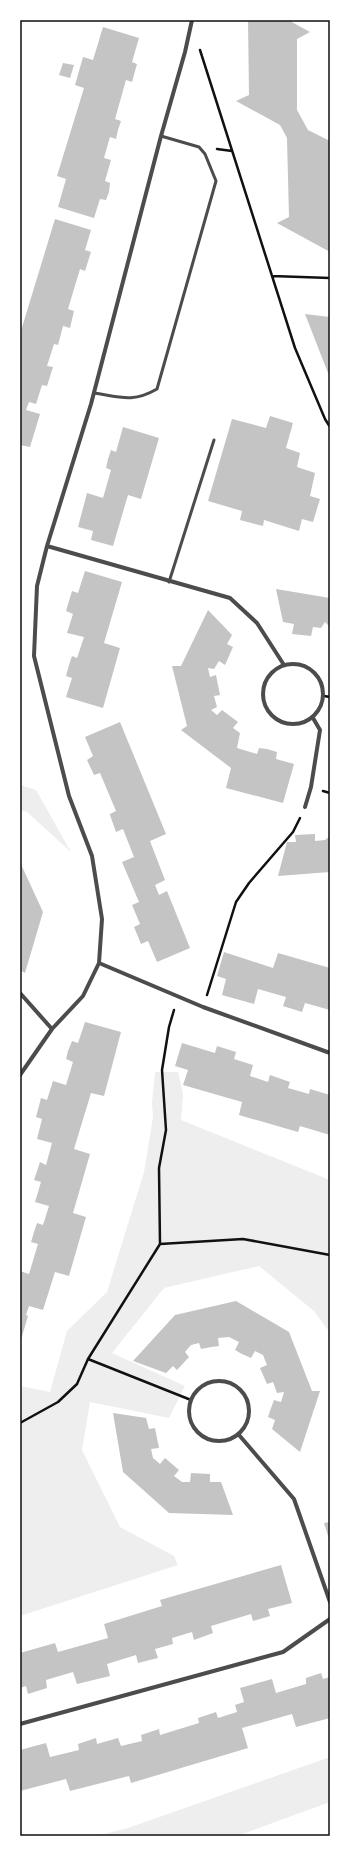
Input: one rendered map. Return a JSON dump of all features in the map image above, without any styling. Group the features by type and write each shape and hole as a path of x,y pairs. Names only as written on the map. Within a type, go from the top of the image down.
{"street":[{"path":"20,1075 52,1029 82,996 99,963 102,919 92,856 69,796 34,656 37,586 47,546 94,393 162,136 186,52 191,21"},
{"path":"47,546 169,582 230,598 257,623 284,665"},
{"path":"294,664 304,666 312,670 319,677 323,686 324,696 322,704 313,718 304,723 295,725 285,724 276,720 267,709 263,695 264,685 268,676 276,669 284,665 294,664"},
{"path":"305,808 311,787 320,730 313,718"},
{"path":"99,963 203,1007 330,1053"},
{"path":"20,993 52,1029"},
{"path":"214,1381 224,1381 234,1384 242,1390 247,1398 250,1408 246,1428 239,1435 230,1440 220,1442 210,1441 201,1436 194,1429 190,1420 189,1409 191,1400 196,1391 204,1385 214,1381"},
{"path":"239,1435 294,1499 330,1602"},
{"path":"20,1724 283,1652 330,1619"}],"lane":[{"path":"94,393 134,399 147,395 157,388 216,181 205,154 199,147 162,136"},
{"path":"169,582 214,440"}],"path":[{"path":"191,21 295,348 325,419 330,427"},
{"path":"272,276 330,278"},
{"path":"324,696 330,697"},
{"path":"203,1007 236,902 249,883 292,832 305,808"},
{"path":"21,1422 58,1402 77,1384 88,1359 160,1244 159,1168 166,1130 162,1070 169,1027 178,997"},
{"path":"160,1244 243,1239 330,1254"},
{"path":"88,1359 191,1400"}],"shaded area":[{"path":"20,785 36,790 71,852 27,812 20,810"},
{"path":"155,1072 178,1072 183,1094 181,1120 330,1180 330,1333 314,1311 259,1266 164,1288 112,1353 185,1386 169,1418 90,1402 82,1450 120,1527 174,1556 178,1565 20,1616 20,1386 50,1392 67,1331 107,1292 144,1172 153,1117 152,1103"},
{"path":"330,1757 330,1802 237,1836 96,1836 128,1828"}],"building":[{"path":"248,20 288,20 310,32 297,39 297,110 308,130 330,141 330,252 277,223 289,217 287,138 280,125 236,101 249,95"},
{"path":"103,27 139,38 132,62 137,64 132,82 126,80 115,119 121,121 116,139 110,137 104,158 111,160 105,181 110,183 109,192 106,200 100,199 94,218 58,207 66,179 57,176 84,88 75,85 83,57 93,60"},
{"path":"63,63 74,65 70,78 59,75"},
{"path":"55,219 91,230 85,250 91,252 85,271 80,269 68,309 74,311 70,328 63,326 58,345 54,344 47,366 53,367 47,386 42,385 36,404 29,402 26,410 40,414 30,447 20,445 20,334"},
{"path":"305,314 330,317 330,378"},
{"path":"270,416 293,423 286,448 300,453 297,467 315,473 310,496 320,499 313,522 302,519 299,531 264,520 263,526 240,520 242,511 208,501 232,419 266,428"},
{"path":"123,427 159,438 141,499 128,495 113,546 91,540 93,531 78,527 87,493 103,498 111,470 106,468 108,459 111,450 116,452"},
{"path":"85,571 122,582 104,643 120,648 103,708 66,697 72,678 66,676 69,665 72,656 77,658 84,637 67,633 73,614 66,611 72,591 78,593"},
{"path":"276,589 330,598 330,627 325,622 321,628 313,627 311,636 292,634 294,624 283,622"},
{"path":"208,610 232,635 227,644 233,647 225,665 219,661 214,669 208,668 210,677 216,675 220,695 214,696 217,707 211,710 217,715 222,710 238,722 233,728 240,733 237,748 257,754 259,748 267,749 277,752 276,759 294,764 283,803 226,788 231,768 181,730 187,726 172,666 181,666"},
{"path":"120,722 166,834 150,841 165,880 155,885 159,895 167,891 190,948 157,962 148,941 141,944 134,927 140,924 132,905 139,902 122,862 134,857 123,829 116,832 110,814 116,811 100,773 94,775 87,760 93,756 85,737"},
{"path":"315,834 315,841 325,840 330,836 330,872 278,876 287,842 296,842 295,835"},
{"path":"20,862 43,912 25,973 20,970"},
{"path":"224,952 273,968 278,953 330,968 330,1010 305,1003 302,1012 283,1006 286,997 258,989 254,1004 222,995 226,979 217,976"},
{"path":"85,1022 121,1032 104,1096 91,1093 74,1149 90,1154 73,1213 86,1217 69,1276 55,1272 43,1310 29,1306 26,1315 28,1316 20,1343 20,1271 29,1274 38,1244 31,1242 37,1223 43,1225 49,1206 35,1202 41,1182 34,1180 40,1162 46,1165 52,1143 37,1139 42,1119 36,1117 41,1098 47,1100 53,1081 66,1085 73,1062 66,1059 68,1051 72,1041 78,1043"},
{"path":"182,1043 215,1053 217,1046 236,1052 234,1059 253,1065 250,1076 268,1082 270,1075 290,1082 288,1088 309,1094 310,1089 330,1095 330,1135 300,1126 298,1132 239,1115 242,1102 183,1085 188,1070 175,1066"},
{"path":"236,1301 289,1332 312,1391 320,1391 300,1452 272,1429 275,1420 268,1417 274,1400 281,1402 284,1392 277,1393 273,1382 267,1384 260,1368 267,1365 263,1355 255,1351 251,1358 242,1354 235,1350 239,1342 229,1337 218,1338 219,1346 201,1349 199,1343 191,1345 185,1352 189,1357 177,1370 173,1366 166,1373 133,1361 175,1315"},
{"path":"113,1413 146,1418 149,1429 155,1428 159,1448 151,1449 153,1458 160,1464 165,1458 179,1470 174,1476 182,1482 190,1482 191,1473 210,1474 210,1482 221,1482 233,1515 169,1513 123,1472"},
{"path":"330,1522 330,1542 324,1523"},
{"path":"281,1565 292,1603 268,1609 270,1616 253,1621 251,1614 211,1626 213,1633 194,1640 192,1632 172,1638 173,1644 155,1649 158,1658 138,1663 136,1655 107,1664 110,1676 77,1684 73,1672 46,1680 47,1688 28,1694 26,1686 20,1688 20,1653 55,1643 58,1652 108,1638 104,1624 162,1606 160,1600"},
{"path":"321,1673 323,1679 330,1677 330,1718 296,1727 292,1714 242,1728 248,1748 131,1783 129,1776 70,1791 66,1779 20,1791 20,1750 46,1743 50,1757 79,1750 78,1744 96,1738 97,1744 118,1738 121,1746 142,1741 141,1735 159,1729 160,1735 199,1723 198,1718 216,1712 218,1718 237,1712 235,1705 244,1702 240,1688 272,1679 276,1693 306,1684 306,1678"}]}
